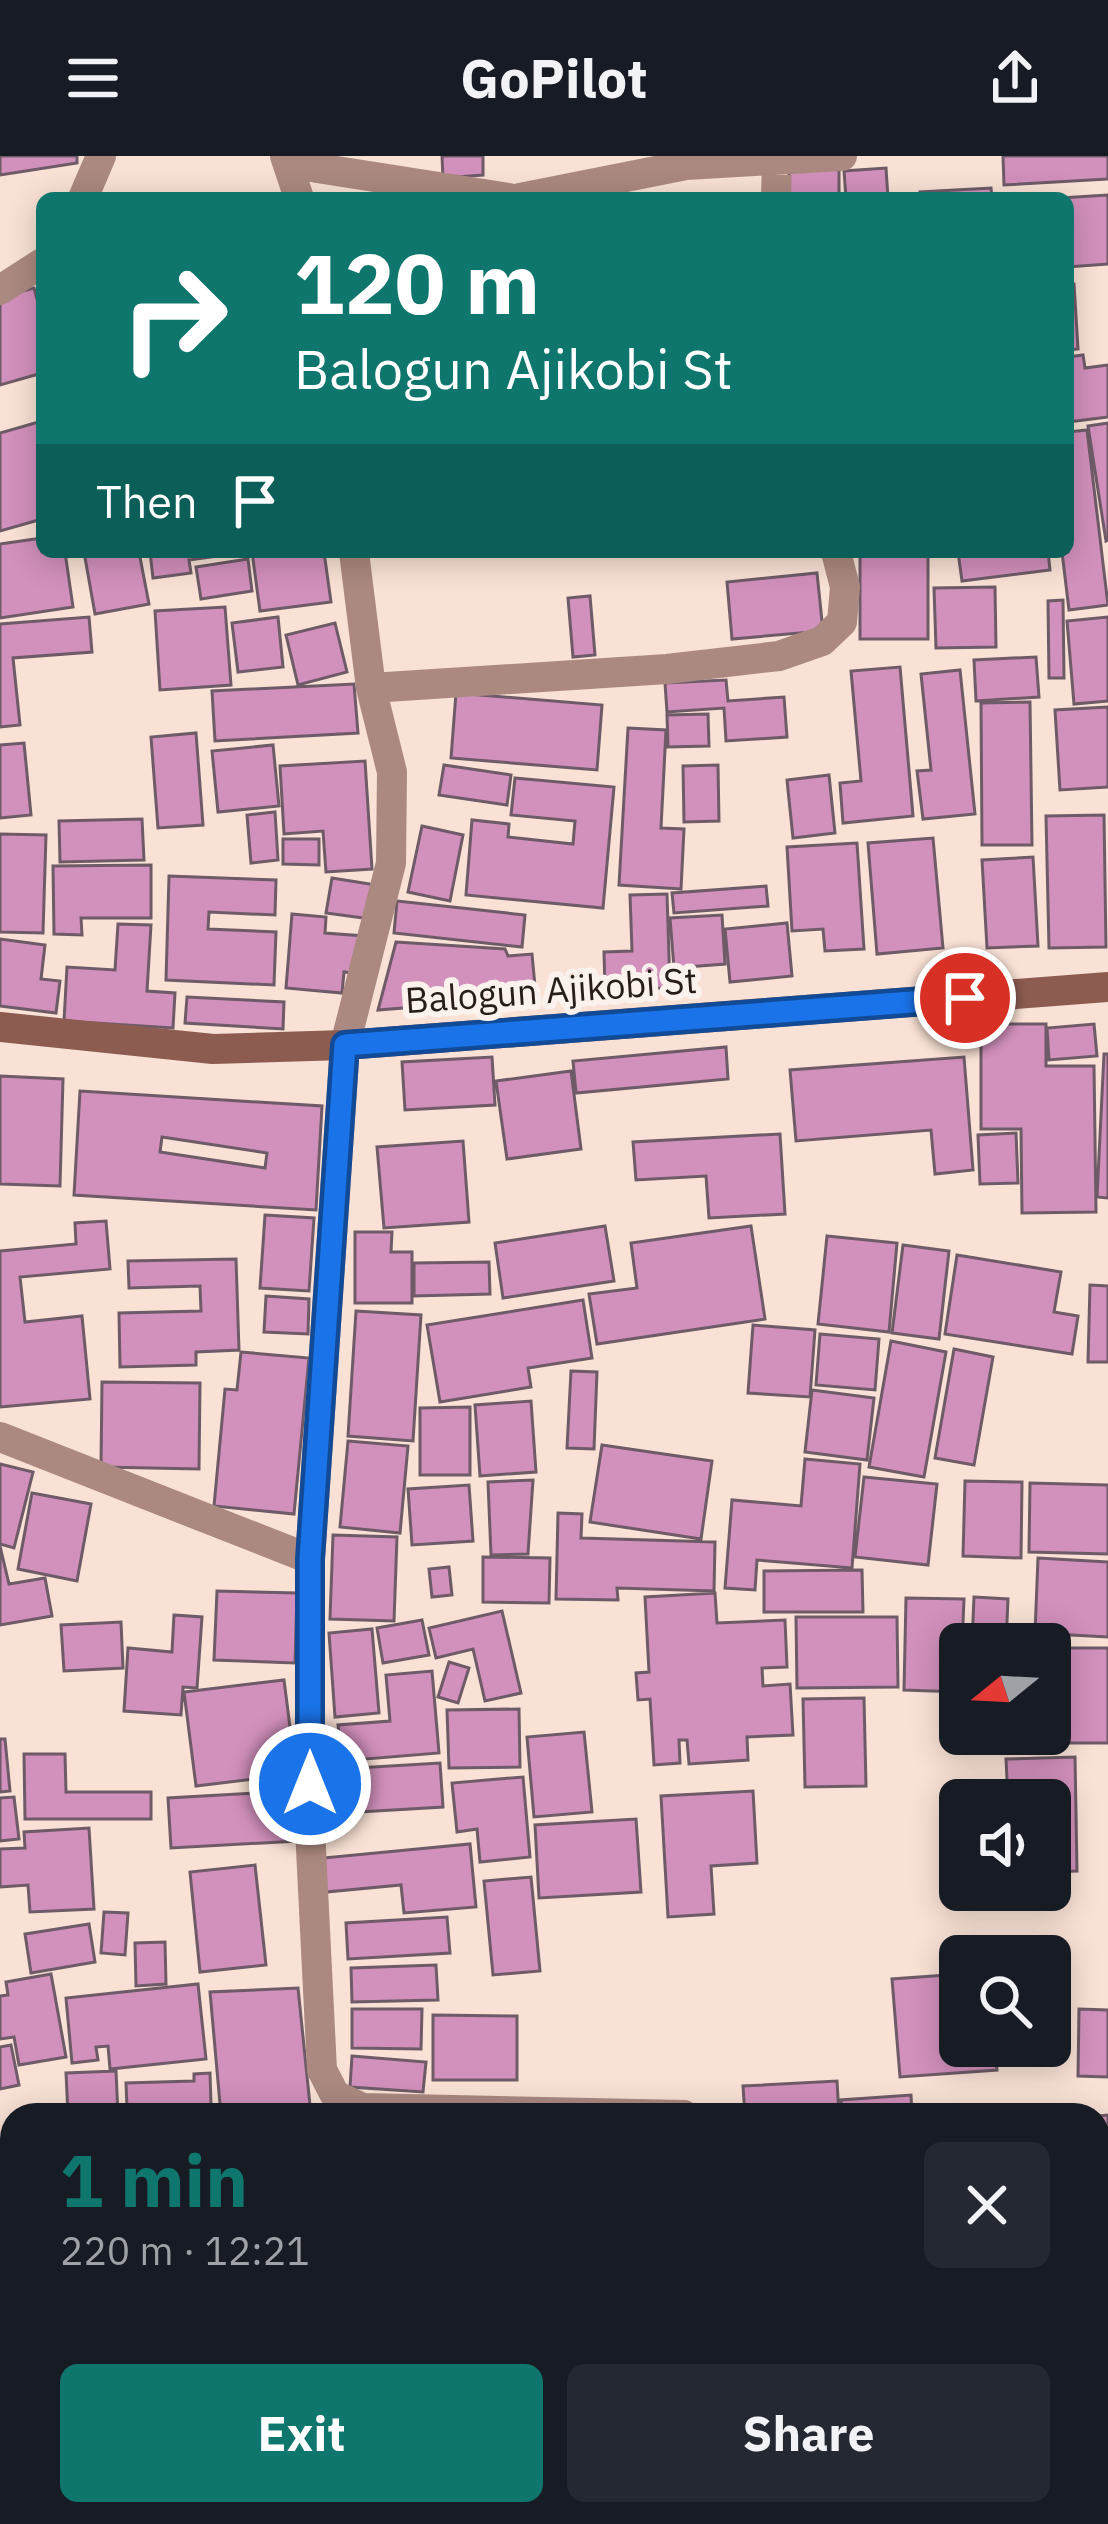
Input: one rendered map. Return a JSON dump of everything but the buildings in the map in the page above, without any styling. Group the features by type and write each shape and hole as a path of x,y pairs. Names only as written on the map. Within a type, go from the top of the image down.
{"street":[{"path":"85,192 100,156"},
{"path":"286,156 297,192"},
{"path":"286,156 317,168 471,192"},
{"path":"550,192 686,165 842,156"},
{"path":"776,192 777,160"},
{"path":"0,290 36,267"},
{"path":"353,2103 335,2095 322,2070 311,1851 310,1559 345,1045 391,863 392,772 371,688 355,558"},
{"path":"371,688 667,669 779,656 822,641 842,622 845,587 838,558"},
{"name":"Balogun Ajikobi St","path":"0,1027 213,1048 345,1045 1108,987"},
{"path":"0,1437 310,1559"}],"route":[{"path":"310,1784 310,1559 345,1045 965,998"}]}
